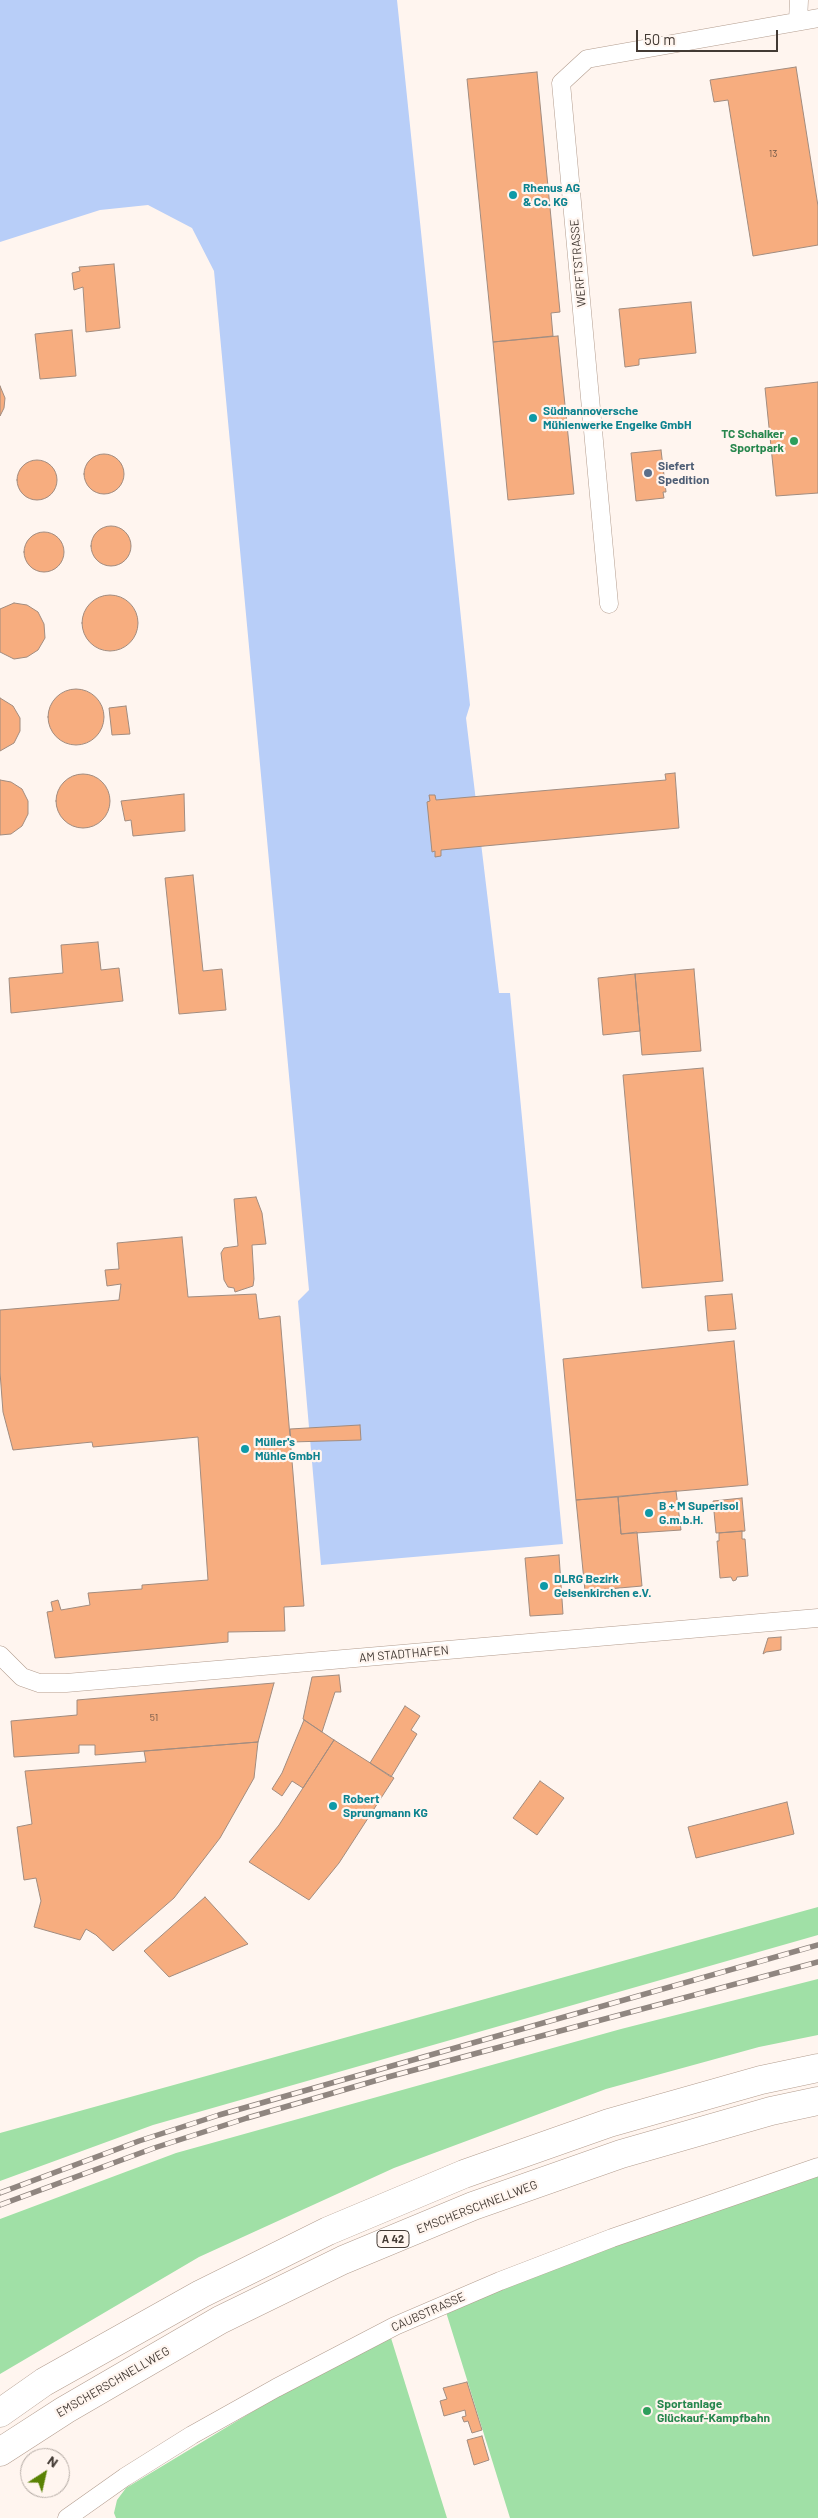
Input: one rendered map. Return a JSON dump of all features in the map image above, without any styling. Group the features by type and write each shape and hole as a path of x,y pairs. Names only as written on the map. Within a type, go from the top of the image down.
{"highway":[{"name":"A 42","path":"0,2412 44,2382 201,2294 328,2231 464,2174 610,2122 761,2080 818,2068"},
{"name":"EMSCHERSCHNELLWEG","path":"0,2452 64,2410 220,2320 343,2260 473,2206 621,2154 771,2112 818,2101"}],"street":[{"path":"798,20 799,0"},
{"name":"WERFTSTRASSE","path":"609,604 561,83 586,59 798,20 818,18"},
{"name":"AM STADTHAFEN","path":"0,1655 22,1677 39,1683 66,1684 818,1618"},
{"name":"CAUBSTRASSE","path":"68,2518 87,2513 125,2477 192,2435 276,2388 395,2326 500,2281 612,2238 818,2167"}],"green space":[{"path":"818,1907 818,1935 153,2125 0,2181 0,2133"},
{"path":"818,1979 818,2035 759,2047 606,2089 394,2168 199,2257 0,2374 0,2219 176,2153 621,2029"},
{"name":"Sportanlage Glückauf-Kampfbahn","path":"818,2172 818,2518 510,2518 446,2312 613,2243"},
{"path":"391,2338 447,2518 116,2518 114,2513 117,2500 126,2488 280,2395"}],"water":[{"path":"0,0 397,0 470,705 466,718 499,993 510,993 563,1544 321,1565 298,1301 309,1290 214,271 192,228 148,205 100,210 0,242"}],"building":[{"path":"796,67 818,206 818,245 753,256 728,100 714,102 710,80"},
{"name":"Rhenus AG & Co. KG","path":"537,72 560,312 551,313 553,336 493,342 467,79"},
{"path":"114,264 120,328 86,332 83,287 74,290 72,273 80,271 79,267"},
{"path":"691,302 696,353 639,359 639,365 625,367 619,309"},
{"path":"72,330 76,376 40,379 35,334"},
{"name":"Südhannoversche Mühlenwerke Engelke GmbH","path":"558,336 574,494 508,500 493,342"},
{"name":"TC Schalker Sportpark","path":"818,382 818,493 776,496 765,388"},
{"path":"0,386 5,398 4,408 0,416"},
{"name":"Siefert Spedition","path":"661,450 666,492 663,492 664,498 636,501 631,453"},
{"path":"108,454 115,457 121,463 124,474 123,482 115,491 108,494 100,494 93,491 85,482 84,470 87,463 96,455"},
{"path":"41,460 48,463 54,469 57,480 56,488 48,497 41,500 33,500 26,497 18,488 17,476 20,469 29,461"},
{"path":"115,526 122,529 128,535 131,546 130,554 122,563 115,566 107,566 100,563 92,554 91,542 94,535 103,527"},
{"path":"48,532 55,535 61,541 64,552 63,560 55,569 48,572 40,572 33,569 25,560 24,548 27,541 36,533"},
{"path":"110,595 125,600 133,608 138,623 133,638 125,646 110,651 95,646 87,638 82,623 87,608 95,600"},
{"path":"14,603 27,605 38,612 44,624 45,638 38,650 27,657 14,659 0,652 0,609"},
{"path":"76,689 91,694 99,702 104,717 99,732 91,740 76,745 61,740 53,732 48,717 53,702 61,694"},
{"path":"0,698 13,706 20,718 20,731 14,743 0,751"},
{"path":"126,706 130,734 112,735 109,708"},
{"path":"675,773 679,828 441,850 441,856 435,857 435,851 432,852 427,802 430,801 429,795 435,795 436,800 666,780 665,774"},
{"path":"78,774 88,774 98,778 106,786 110,801 106,816 98,824 88,828 78,828 68,824 60,816 56,806 56,796 60,786 68,778"},
{"path":"0,780 11,782 22,789 28,801 28,814 22,826 11,834 0,835"},
{"path":"184,794 185,831 133,836 131,820 125,821 121,801"},
{"path":"193,875 203,971 222,969 226,1010 179,1014 165,878"},
{"path":"98,942 101,970 119,968 123,1001 11,1013 9,978 63,973 61,945"},
{"path":"694,969 701,1051 642,1055 635,974"},
{"path":"635,974 640,1031 603,1035 598,978"},
{"path":"703,1068 723,1281 642,1288 623,1075"},
{"path":"256,1197 262,1213 266,1244 252,1245 253,1286 235,1292 234,1288 228,1287 224,1280 221,1253 224,1248 238,1246 234,1199"},
{"name":"Müller's Mühle GmbH","path":"182,1237 188,1297 256,1294 259,1319 280,1316 304,1606 284,1607 285,1631 228,1632 228,1642 55,1658 47,1612 53,1611 51,1602 58,1600 61,1610 90,1605 88,1593 142,1589 142,1585 208,1580 198,1437 93,1447 92,1442 13,1450 3,1412 0,1372 0,1310 119,1300 121,1284 107,1286 105,1270 119,1269 117,1243"},
{"path":"732,1294 736,1329 708,1331 705,1296"},
{"path":"734,1341 748,1485 576,1500 563,1359"},
{"path":"360,1425 361,1440 291,1442 290,1429"},
{"name":"B + M SuperIsol G.m.b.H.","path":"676,1491 681,1530 621,1534 618,1497"},
{"path":"618,1497 621,1534 637,1532 642,1586 585,1591 576,1500"},
{"path":"742,1498 745,1531 716,1533 713,1501"},
{"path":"742,1531 742,1539 745,1539 748,1576 737,1577 733,1581 731,1577 720,1578 717,1541 719,1541 719,1533"},
{"name":"DLRG Bezirk Gelsenkirchen e.V.","path":"559,1555 563,1614 530,1616 525,1558"},
{"path":"781,1637 781,1650 763,1654 768,1638"},
{"path":"339,1675 341,1692 335,1692 322,1732 303,1719 312,1677"},
{"path":"274,1683 258,1742 95,1755 95,1745 79,1745 79,1753 14,1757 11,1721 77,1715 77,1700"},
{"path":"405,1706 420,1716 411,1730 417,1734 391,1777 370,1763"},
{"path":"304,1720 334,1740 303,1788 292,1781 282,1796 272,1789 282,1773"},
{"name":"Robert Sprungmann KG","path":"334,1740 394,1778 339,1863 309,1900 249,1862 279,1825"},
{"path":"258,1742 254,1778 220,1838 174,1898 113,1951 96,1935 86,1929 80,1940 34,1927 41,1901 36,1878 24,1880 17,1827 32,1824 25,1771 146,1762 144,1751"},
{"path":"540,1781 564,1798 537,1835 513,1818"},
{"path":"787,1802 794,1834 696,1858 688,1827"},
{"path":"205,1897 248,1944 169,1977 144,1951"},
{"path":"467,2382 482,2430 472,2433 468,2421 464,2422 462,2417 466,2416 465,2410 444,2416 440,2401 447,2399 443,2388"},
{"path":"482,2436 489,2460 474,2465 467,2440"}],"railway":[{"path":"0,2193 139,2141 219,2115 818,1945"},
{"path":"0,2205 154,2148 247,2118 388,2077 818,1962"}],"place":[{"name":"Rhenus AG & Co. KG","path":"513,195"},
{"name":"Südhannoversche Mühlenwerke Engelke GmbH","path":"533,418"},
{"name":"TC Schalker Sportpark","path":"794,441"},
{"name":"Siefert Spedition","path":"648,473"},
{"name":"Müller's Mühle GmbH","path":"245,1449"},
{"name":"B + M SuperIsol G.m.b.H.","path":"649,1513"},
{"name":"DLRG Bezirk Gelsenkirchen e.V.","path":"544,1586"},
{"name":"Robert Sprungmann KG","path":"333,1806"},
{"name":"Sportanlage Glückauf-Kampfbahn","path":"647,2411"}]}
